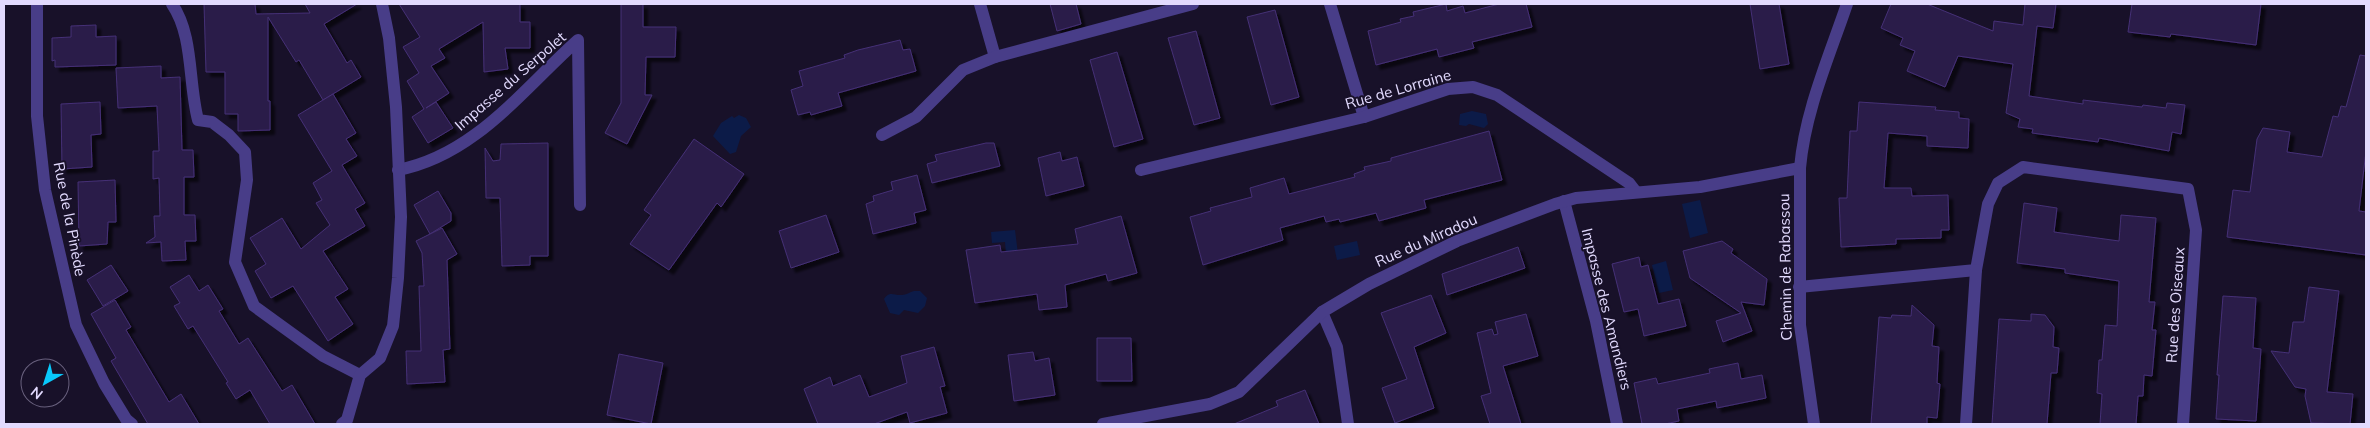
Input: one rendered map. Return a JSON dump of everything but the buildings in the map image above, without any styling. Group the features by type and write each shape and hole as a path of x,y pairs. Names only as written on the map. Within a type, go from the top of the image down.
{"street":[{"name":"Rue de la Pinède","path":"37,4 37,116 44,190 76,325 104,383 126,419 132,424"},
{"path":"172,4 182,18 192,97 198,120 212,122 229,135 245,152 247,180 235,262 254,306 323,356 360,376"},
{"path":"342,424 347,420 360,376 380,358 393,326 401,218 396,107 389,38 382,4"},
{"path":"980,4 995,56"},
{"path":"882,135 916,117 963,70 995,56 1193,4"},
{"path":"1330,4 1364,117"},
{"name":"Chemin de Rabassou","path":"1814,424 1800,325 1800,168 1802,142 1811,108 1847,4"},
{"name":"Impasse du Serpolet","path":"398,170 421,166 473,138 499,116 578,40 580,205"},
{"name":"Rue de Lorraine","path":"1141,170 1364,117 1448,89 1473,87 1497,95 1629,183 1636,192"},
{"name":"Rue des Oiseaux","path":"1976,270 1988,204 1998,183 2023,167 2188,189 2196,230 2183,424"},
{"name":"Rue du Miradou","path":"1103,424 1210,404 1238,392 1322,312 1369,284 1457,241 1564,201 1636,192 1700,187 1800,168"},
{"name":"Impasse des Amandiers","path":"1564,201 1596,321 1617,424"},
{"path":"1799,287 1976,270 1966,424"},
{"path":"1322,312 1337,347 1348,424"}],"water":[{"path":"1472,111 1486,114 1488,124 1484,128 1469,124 1466,126 1459,125 1460,114"},
{"path":"739,115 746,118 751,127 741,136 736,152 730,154 713,136 721,123 732,116 734,118"},
{"path":"1700,200 1708,233 1690,238 1682,204"},
{"path":"1015,230 1018,254 1006,255 1005,242 992,243 991,232"},
{"path":"1357,241 1360,255 1337,260 1334,246"},
{"path":"1666,261 1673,290 1659,293 1652,265"},
{"path":"920,291 927,298 925,306 918,313 904,310 899,315 890,313 884,299 886,296 890,294 904,295"}]}
